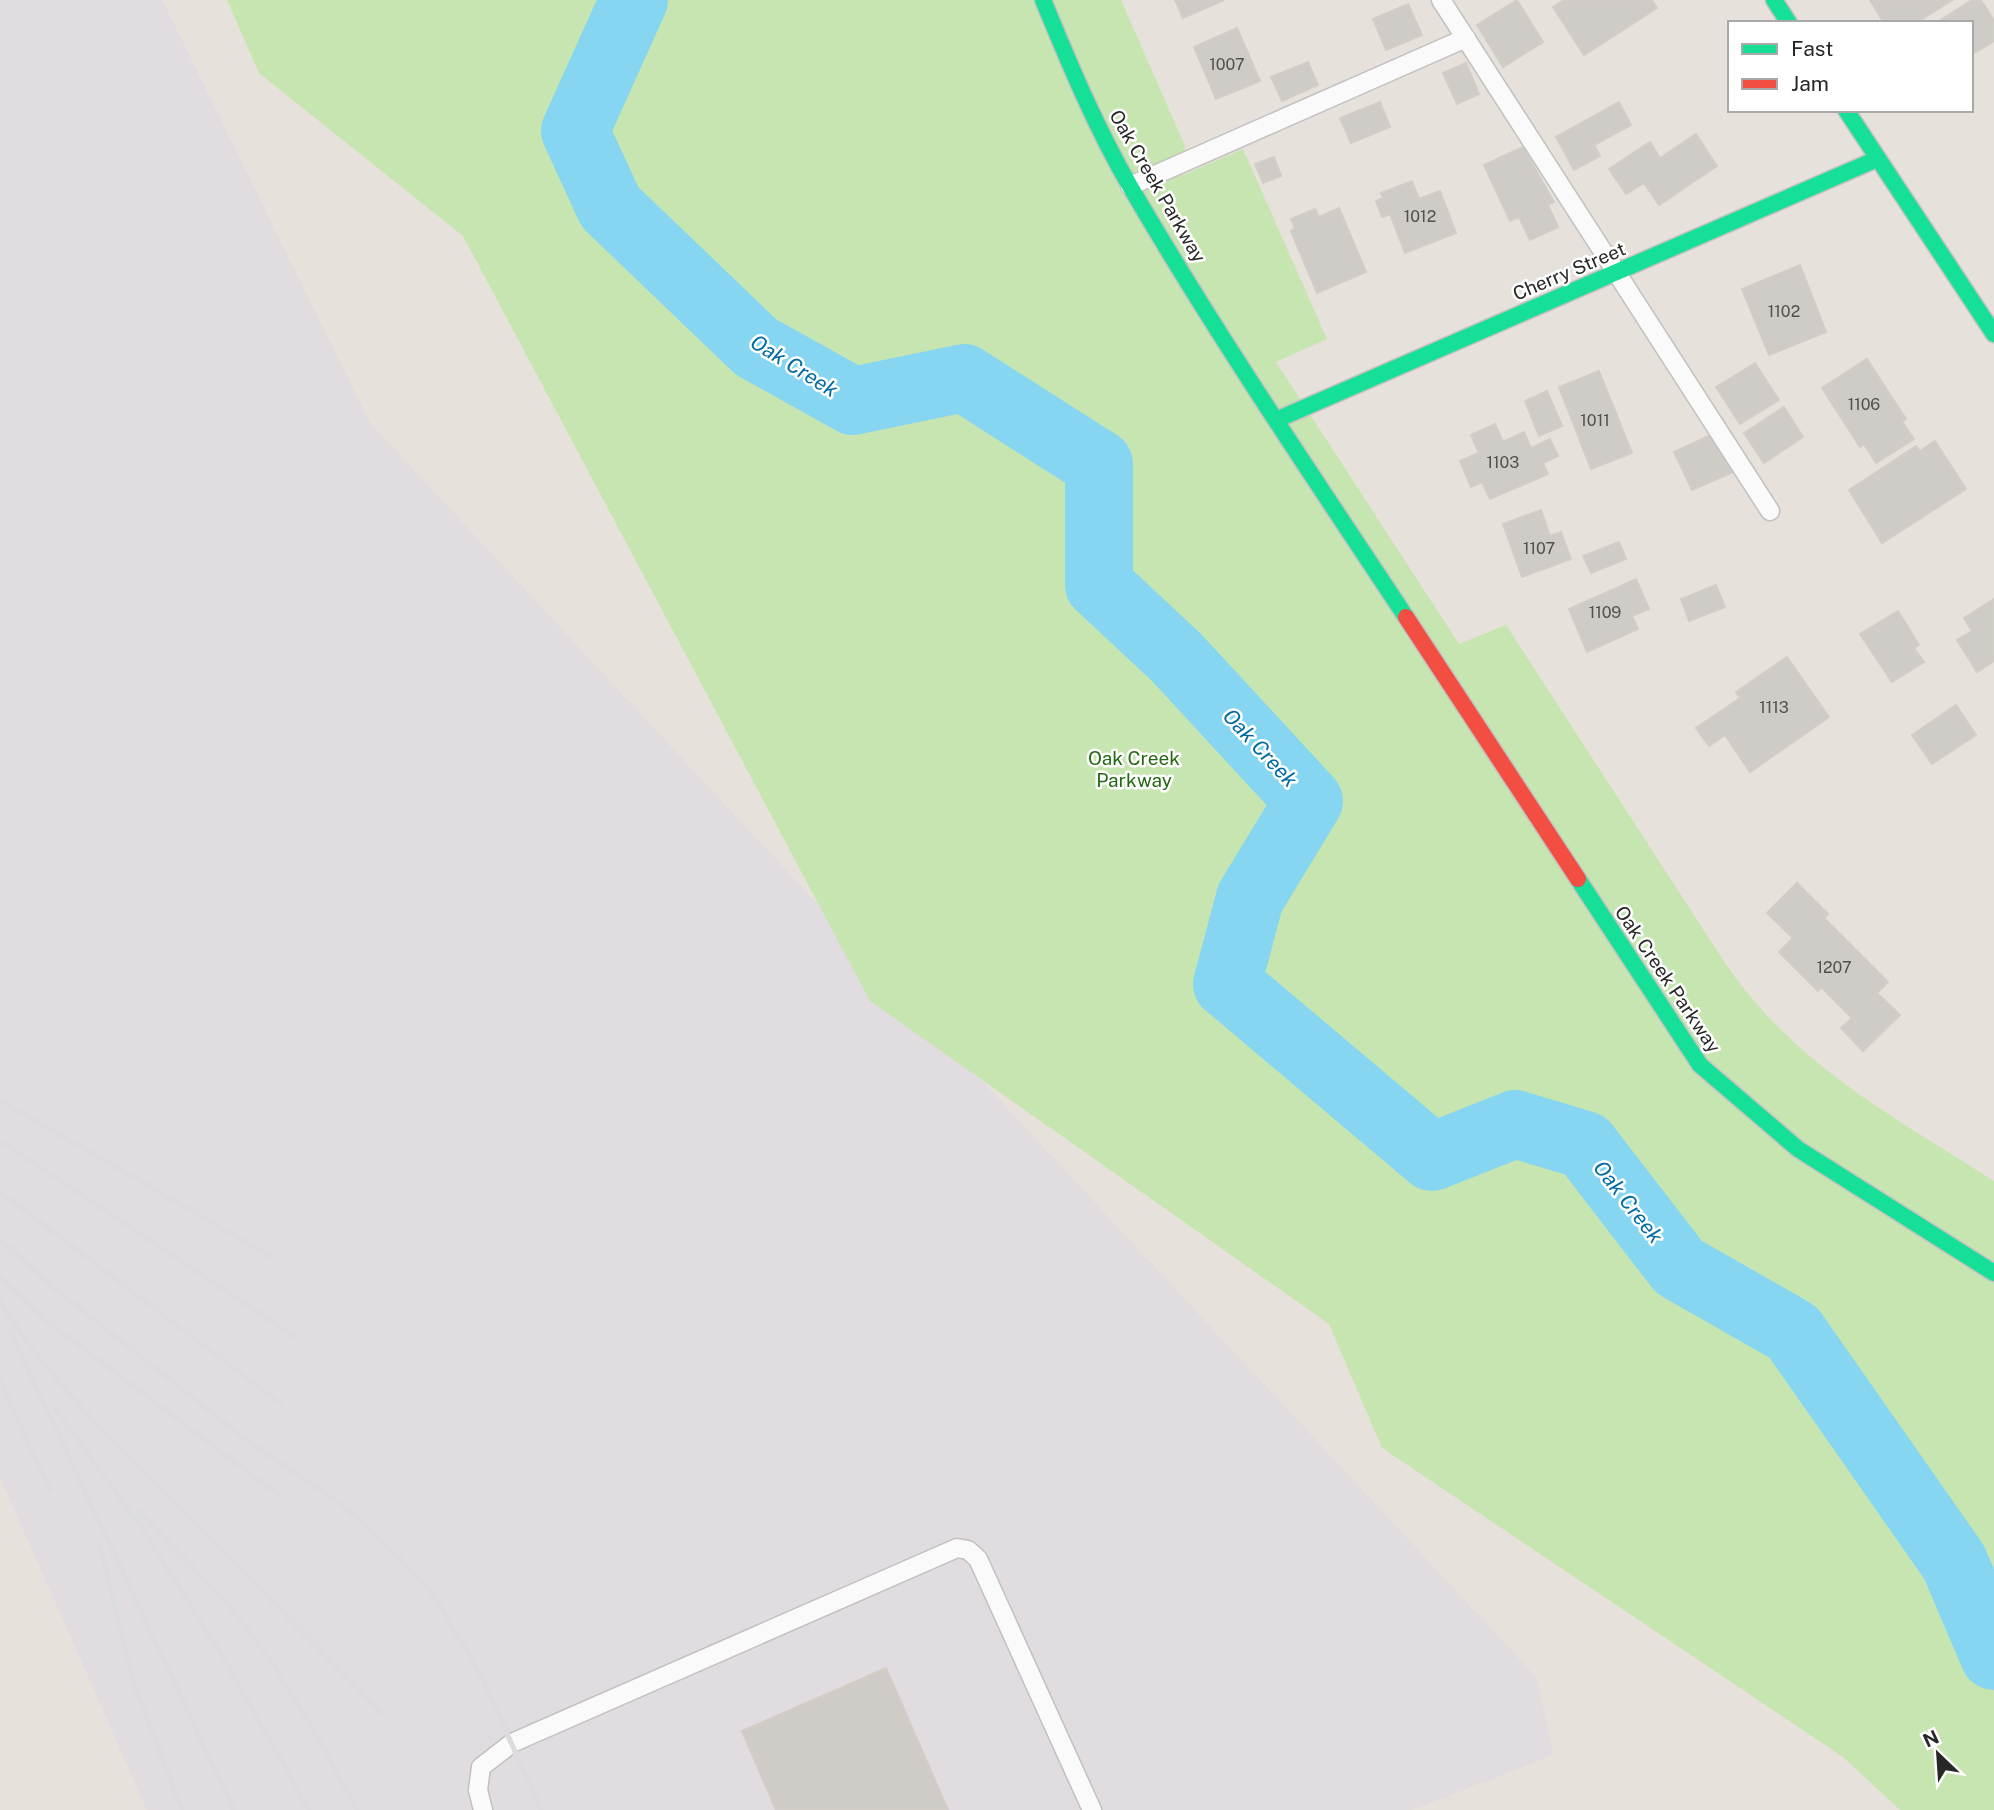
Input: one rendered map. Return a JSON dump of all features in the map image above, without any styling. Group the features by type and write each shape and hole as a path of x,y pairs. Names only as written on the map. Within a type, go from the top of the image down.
{"street":[{"name":"Oak Creek Parkway","path":"1044,0 1072,70 1130,186 1276,420 1700,1065 1746,1108 1798,1149 1994,1273"},
{"path":"1774,0 1788,21"},
{"path":"1847,112 1994,334"},
{"name":"Cherry Street","path":"1276,420 1877,159"}],"lane":[{"path":"1441,0 1619,272 1770,511"},
{"path":"1130,186 1466,38"},
{"path":"483,1810 478,1790 481,1767 512,1742 957,1548 968,1550 978,1559 1092,1810"}],"shaded area":[{"path":"0,0 162,0 370,423 1537,1678 1553,1755 1412,1810 147,1810 0,1477"}],"green space":[{"name":"Oak Creek Parkway","path":"227,0 1121,0 1185,146 1183,175 1243,149 1327,339 1276,362 1459,644 1506,625 1727,966 1755,1002 1784,1033 1849,1087 1994,1181 1994,1810 1900,1810 1843,1757 1382,1448 1329,1324 870,1001 463,236 259,73"}],"building":[{"path":"1175,0 1224,0 1183,18"},
{"path":"1517,0 1543,42 1503,67 1477,25"},
{"path":"1564,0 1652,0 1657,8 1584,55 1553,7"},
{"path":"1870,0 1952,0 1919,21 1883,21"},
{"path":"1972,0 1981,0 1994,21 1994,41 1973,54 1973,21 1939,21"},
{"path":"1408,4 1422,35 1386,50 1373,19"},
{"path":"1237,28 1260,81 1216,99 1194,47"},
{"path":"1308,62 1318,85 1282,101 1271,77"},
{"path":"1466,63 1479,94 1457,104 1443,73"},
{"path":"1380,102 1390,127 1351,143 1340,118"},
{"path":"1619,102 1631,125 1594,145 1600,156 1574,170 1556,137"},
{"path":"1696,134 1717,166 1659,205 1644,183 1626,194 1609,169 1650,142 1660,158"},
{"path":"1523,147 1554,202 1548,205 1558,227 1530,240 1519,217 1510,221 1484,165"},
{"path":"1274,157 1281,176 1263,183 1255,164"},
{"path":"1412,181 1419,199 1440,191 1456,233 1405,253 1390,214 1382,217 1376,201 1383,198 1381,193"},
{"path":"1339,208 1366,272 1317,293 1291,231 1295,228 1291,219 1315,209 1319,217"},
{"path":"1800,265 1826,332 1769,355 1742,289"},
{"path":"1867,359 1906,419 1902,422 1914,439 1876,463 1864,444 1860,447 1822,388"},
{"path":"1755,363 1779,400 1740,424 1716,387"},
{"path":"1599,371 1632,453 1591,469 1559,387"},
{"path":"1547,391 1562,426 1539,436 1525,401"},
{"path":"1784,407 1803,437 1764,463 1744,433"},
{"path":"1495,424 1503,442 1524,432 1531,448 1550,439 1558,456 1543,463 1548,474 1490,499 1482,482 1471,487 1460,461 1479,453 1471,435"},
{"path":"1715,433 1733,472 1692,490 1674,452"},
{"path":"1935,441 1966,489 1882,543 1849,490 1916,446 1920,451"},
{"path":"1541,510 1550,536 1561,532 1571,559 1522,577 1503,524"},
{"path":"1619,542 1626,559 1591,573 1583,556"},
{"path":"1636,579 1649,609 1632,616 1638,629 1587,652 1569,609"},
{"path":"1716,585 1725,607 1689,621 1681,599"},
{"path":"1994,599 1994,661 1977,672 1957,640 1972,631 1964,618"},
{"path":"1898,611 1919,645 1914,648 1924,662 1892,682 1860,634"},
{"path":"1787,657 1829,717 1750,772 1725,735 1709,746 1696,728 1740,698 1736,692"},
{"path":"1956,705 1976,735 1932,764 1912,735"},
{"path":"1797,883 1828,914 1824,918 1888,982 1877,993 1900,1015 1863,1051 1841,1028 1852,1018 1821,987 1818,991 1779,952 1793,938 1767,913"},
{"path":"886,1668 948,1810 776,1810 742,1731"}],"waterway":[{"name":"Oak Creek","path":"634,0 575,131 610,207 756,347 853,401 964,378 1099,464 1099,585 1177,658 1309,801 1250,898 1227,984 1432,1157 1515,1124 1585,1145 1679,1267 1793,1332 1954,1562 1994,1656"}],"railway":[{"path":"0,1100 270,1256"},
{"path":"0,1141 294,1336"},
{"path":"0,1192 280,1403"},
{"path":"0,1239 54,1288 245,1439 341,1504 401,1559 433,1595 481,1675 541,1810"},
{"path":"0,1277 50,1324 280,1496"},
{"path":"0,1302 32,1348 91,1418 382,1713"},
{"path":"10,1331 234,1810"},
{"path":"0,1381 50,1490"},
{"path":"55,1408 143,1530 223,1657 309,1810"},
{"path":"139,1512 242,1622 303,1713 357,1810"},
{"path":"99,1541 133,1681 182,1810"}],"traffic: fast":[{"path":"1043,0 1095,119 1163,243 1406,617"},
{"path":"1774,0 1788,21"},
{"path":"1847,112 1994,334"},
{"path":"1276,420 1877,159"},
{"path":"1578,879 1700,1065 1798,1149 1994,1273"}],"traffic: jam":[{"path":"1406,617 1578,879"}]}
